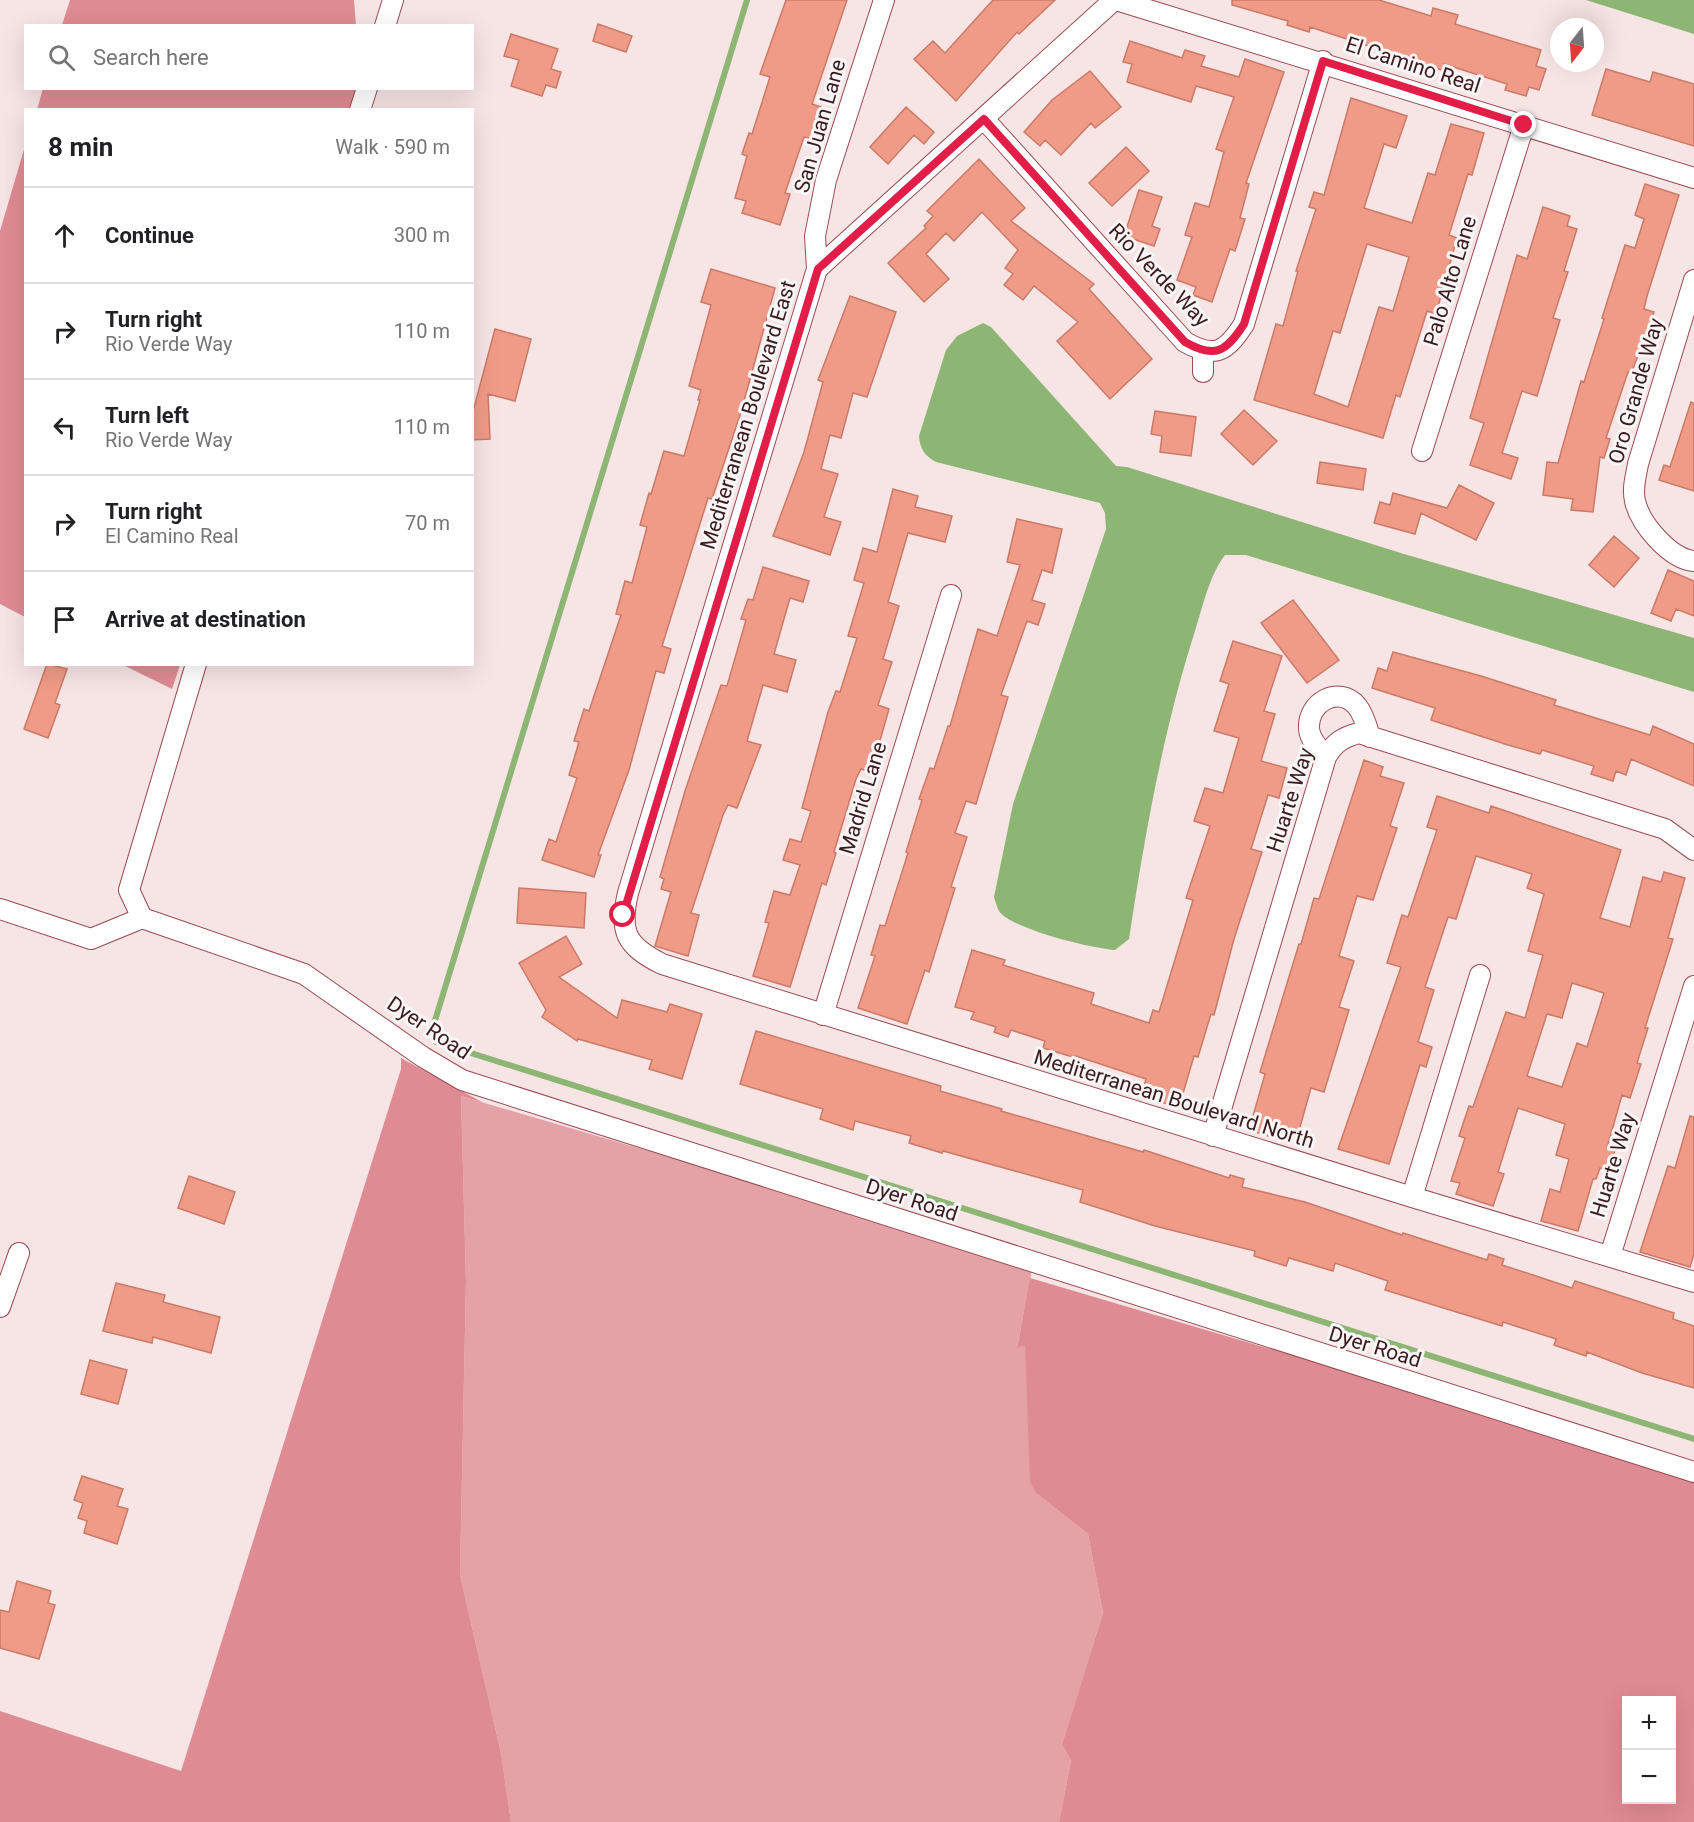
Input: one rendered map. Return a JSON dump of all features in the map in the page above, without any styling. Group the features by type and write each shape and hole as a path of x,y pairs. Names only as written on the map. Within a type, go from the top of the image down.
{"street":[{"path":"386,24 393,0"},
{"name":"San Juan Lane","path":"818,269 815,236 826,180 884,0"},
{"name":"Mediterranean Boulevard East","path":"642,954 631,943 624,929 623,915 628,893 818,269 1115,0"},
{"name":"El Camino Real","path":"1115,0 1323,61 1694,178"},
{"name":"Rio Verde Way","path":"984,119 1185,342 1203,352 1219,351 1231,343 1244,324 1323,61"},
{"path":"361,108 366,90"},
{"name":"Palo Alto Lane","path":"1422,451 1524,125"},
{"name":"Oro Grande Way","path":"1694,280 1638,464 1634,484 1635,501 1643,521 1663,545 1694,561"},
{"path":"1203,352 1203,372"},
{"name":"Madrid Lane","path":"823,1015 951,595"},
{"path":"0,909 91,939 142,918 129,890 195,666"},
{"path":"1326,757 1312,738 1309,728 1311,715 1324,698 1335,696 1347,698 1357,706 1370,737"},
{"name":"Huarte Way","path":"1212,1136 1326,757 1333,745 1347,736 1359,733 1665,830 1694,850"},
{"name":"Dyer Road","path":"142,918 304,974 423,1057 462,1080 1694,1472"},
{"name":"Mediterranean Boulevard North","path":"642,954 662,964 823,1015 1694,1282"},
{"path":"1412,1197 1480,975"},
{"name":"Huarte Way","path":"1610,1256 1694,986"},
{"path":"0,1307 20,1253"}],"shaded area":[{"path":"70,0 354,0 356,24 62,24"},
{"path":"1586,0 1694,0 1694,34"},
{"path":"42,90 361,90 360,108 38,108"},
{"path":"24,149 24,616 0,604 0,231"},
{"path":"983,323 991,327 1116,466 1127,467 1404,554 1694,638 1694,692 1246,555 1225,555 1219,563 1207,592 1173,707 1148,822 1129,939 1115,950 1104,949 1053,937 1019,925 999,911 994,897 1013,804 1106,529 1105,513 1100,503 936,462 923,451 919,436 946,350 957,336"},
{"path":"125,666 180,666 172,689"},
{"path":"401,1058 482,1102 461,1096 466,1280 460,1575 501,1753 511,1822 0,1822 0,1711 181,1771 401,1069"},
{"path":"461,1096 1033,1264 1017,1347 1025,1344 1036,1493 1088,1534 1103,1613 1062,1744 1071,1761 1059,1822 511,1822 501,1753 460,1575 466,1280"},
{"path":"1030,1278 1694,1474 1694,1822 1059,1822 1071,1761 1062,1744 1103,1613 1088,1534 1036,1493 1030,1482 1025,1345 1017,1348"}],"building":[{"path":"786,0 847,0 812,104 821,107 811,139 804,137 785,193 790,194 780,225 742,213 746,201 735,198 747,156 742,154 749,133 752,134 770,77 760,74"},
{"path":"993,0 1055,0 1019,34 1017,32 956,101 914,59 933,41 945,53"},
{"path":"1232,0 1379,0 1431,16 1433,8 1458,15 1455,24 1541,50 1536,66 1546,69 1539,90 1529,87 1526,96 1505,90 1507,84 1444,64 1442,70 1310,27 1309,32 1287,25 1288,21 1232,5"},
{"path":"598,24 632,36 626,52 593,41"},
{"path":"511,34 558,49 551,69 561,72 556,88 546,85 542,96 511,86 519,60 504,56"},
{"path":"1130,41 1182,58 1185,50 1205,56 1201,66 1239,77 1245,59 1284,72 1246,183 1249,184 1240,218 1245,219 1235,251 1230,249 1212,302 1193,295 1196,287 1177,280 1192,237 1185,235 1195,203 1209,207 1224,152 1216,149 1234,97 1196,86 1191,102 1127,82 1132,64 1123,62"},
{"path":"1606,69 1650,82 1653,72 1694,84 1694,146 1592,115"},
{"path":"1090,71 1121,107 1095,128 1091,123 1061,155 1045,140 1040,146 1024,132 1052,100"},
{"path":"1351,98 1407,116 1396,148 1384,144 1364,208 1412,223 1428,173 1435,175 1451,124 1484,133 1472,175 1468,174 1449,235 1457,238 1436,314 1427,311 1400,397 1396,395 1383,438 1254,400 1276,324 1283,326 1298,271 1296,271 1316,209 1309,207 1314,192 1324,195","holes":["1367,244 1409,257 1393,311 1379,307 1348,407 1314,394 1333,331 1340,333"]},
{"path":"906,107 934,132 924,144 914,135 888,164 870,147"},
{"path":"1126,147 1149,171 1112,206 1089,183"},
{"path":"979,159 1025,208 1011,221 1094,284 1089,289 1152,359 1110,399 1057,341 1078,322 1034,286 1023,300 1004,285 1013,274 1005,268 1018,250 982,212 954,241 946,233 926,254 949,279 924,302 888,263 926,228 924,226 933,216 927,211"},
{"path":"1645,184 1679,195 1644,309 1654,312 1631,374 1628,372 1606,438 1610,439 1604,458 1600,457 1593,512 1571,510 1573,499 1543,495 1547,462 1558,463 1581,381 1584,382 1625,245 1635,248 1644,219 1635,215"},
{"path":"1139,190 1162,197 1152,226 1160,229 1154,246 1124,236"},
{"path":"1543,207 1570,216 1567,226 1577,229 1564,271 1568,272 1553,318 1560,320 1537,396 1522,391 1502,453 1518,458 1511,479 1470,465 1484,423 1470,418 1517,255 1527,259"},
{"path":"711,269 775,288 741,412 712,499 708,498 662,646 671,649 664,673 656,671 629,770 598,855 601,855 594,877 542,860 549,839 556,842 577,778 569,775 579,742 574,741 584,709 589,711 621,615 616,614 625,581 632,583 647,527 640,525 649,493 651,494 664,451 684,456 700,400 698,400 701,390 689,386 711,305 701,302"},
{"path":"850,296 896,312 867,397 853,393 841,438 830,435 821,469 838,474 824,517 841,522 830,555 773,536 804,452 823,382 818,380"},
{"path":"495,329 531,339 515,401 488,394 490,439 474,440 474,408"},
{"path":"1691,402 1694,403 1694,491 1659,480 1664,465 1670,467"},
{"path":"1244,410 1277,441 1253,465 1221,434"},
{"path":"1155,411 1196,417 1191,456 1160,452 1162,436 1151,434"},
{"path":"1320,462 1366,469 1363,490 1317,483"},
{"path":"1459,485 1494,503 1476,540 1421,513 1415,534 1374,523 1380,502 1390,505 1393,493 1447,508"},
{"path":"893,489 918,496 915,507 952,516 945,542 908,533 888,602 899,606 883,659 892,662 878,705 889,709 871,772 861,769 856,779 826,885 822,883 790,987 753,976 769,923 765,922 774,891 790,895 800,865 783,860 790,839 801,842 811,811 802,808 828,712 836,691 840,692 857,638 848,636 864,583 854,580 863,548 877,552"},
{"path":"1017,519 1062,529 1052,573 1042,570 1032,600 1045,604 1038,625 1027,621 1001,695 1008,697 976,804 966,801 955,833 967,837 951,887 955,888 929,972 925,970 907,1024 858,1008 875,956 871,955 880,925 885,926 908,853 906,852 922,800 919,799 930,768 934,769 948,726 950,726 978,629 997,636 1020,565 1007,562"},
{"path":"1614,536 1639,558 1614,587 1589,565"},
{"path":"763,567 809,581 803,602 790,598 774,654 796,660 787,692 763,685 747,741 761,745 737,808 728,805 723,815 691,913 699,915 688,956 655,946 671,892 661,889 664,879 660,877 685,791 721,685 727,686 746,620 741,619 748,599 753,600"},
{"path":"1668,570 1694,581 1694,616 1676,609 1671,621 1651,613"},
{"path":"1293,600 1339,660 1307,683 1261,623"},
{"path":"1233,641 1282,656 1264,711 1275,714 1261,761 1287,768 1279,798 1268,795 1251,849 1262,852 1234,939 1214,1015 1211,1014 1198,1057 1194,1056 1179,1107 1141,1097 1146,1079 1076,1056 1076,1058 1043,1048 1045,1041 1011,1030 1008,1037 994,1032 996,1027 971,1019 974,1012 955,1007 972,950 1005,960 1003,965 1094,993 1091,1004 1149,1023 1153,1010 1159,1012 1193,900 1186,898 1210,826 1194,821 1205,788 1223,793 1239,738 1214,731 1229,684 1220,681"},
{"path":"1393,652 1481,676 1556,700 1554,705 1650,735 1653,726 1694,744 1694,786 1631,759 1626,775 1616,771 1613,781 1591,774 1594,766 1542,750 1540,754 1508,745 1431,720 1435,708 1372,688 1378,668 1387,671"},
{"path":"46,666 67,669 55,703 60,705 48,738 24,729"},
{"path":"1364,760 1383,767 1380,776 1404,783 1390,826 1397,828 1373,900 1357,896 1339,956 1354,961 1339,1007 1349,1010 1324,1092 1311,1088 1298,1134 1287,1131 1284,1141 1249,1130 1265,1074 1260,1072 1314,898 1319,899"},
{"path":"1437,796 1489,813 1491,806 1621,850 1600,918 1630,927 1643,877 1661,882 1664,872 1685,878 1668,938 1673,939 1645,1028 1648,1028 1637,1063 1641,1064 1630,1098 1622,1095 1607,1148 1615,1150 1609,1171 1600,1168 1596,1179 1593,1179 1578,1231 1541,1221 1550,1189 1560,1192 1569,1159 1556,1155 1565,1124 1518,1108 1498,1172 1504,1174 1493,1206 1456,1194 1460,1183 1451,1181 1465,1138 1459,1136 1469,1106 1473,1107 1506,1012 1525,1018 1543,955 1528,951 1544,894 1527,888 1532,874 1476,856 1456,919 1448,917 1425,987 1434,990 1418,1042 1432,1047 1426,1067 1420,1065 1389,1164 1338,1149 1401,967 1387,963 1402,915 1408,917 1437,830 1427,827","holes":["1572,983 1604,993 1587,1047 1577,1043 1562,1087 1527,1076 1547,1014 1562,1018"]},
{"path":"519,888 586,893 584,928 517,923"},
{"path":"566,936 582,964 559,977 617,1018 622,1000 667,1012 670,1004 702,1014 682,1079 649,1069 652,1060 578,1039 577,1041 542,1017 546,1010 519,963"},
{"path":"756,1031 941,1086 940,1091 1002,1109 1001,1111 1143,1152 1144,1150 1229,1178 1230,1175 1244,1179 1242,1187 1305,1202 1402,1235 1403,1233 1487,1260 1489,1254 1504,1259 1502,1265 1572,1288 1575,1281 1674,1313 1673,1319 1694,1326 1694,1388 1642,1373 1587,1352 1586,1356 1554,1345 1556,1339 1503,1322 1502,1326 1385,1290 1388,1281 1335,1263 1333,1271 1289,1258 1286,1266 1254,1256 1255,1251 1155,1226 1080,1202 1083,1190 909,1143 911,1136 855,1121 853,1130 820,1119 823,1109 740,1084"},
{"path":"1690,1116 1694,1117 1694,1254 1690,1267 1640,1252 1668,1166 1675,1168"},
{"path":"189,1176 235,1192 224,1224 178,1208"},
{"path":"116,1283 165,1295 163,1302 220,1317 211,1353 153,1337 152,1343 103,1331"},
{"path":"90,1360 127,1370 118,1404 81,1394"},
{"path":"82,1476 123,1489 117,1506 128,1509 117,1544 84,1533 87,1521 78,1518 83,1503 74,1500"},
{"path":"17,1581 51,1591 48,1603 55,1605 39,1659 0,1648 0,1610 9,1612"}],"waterway":[{"path":"747,0 433,1027 436,1042 1694,1439"}],"route":[{"path":"623,915 818,269 984,119 1185,342 1203,352 1219,351 1231,343 1244,324 1323,61 1524,125"}]}
